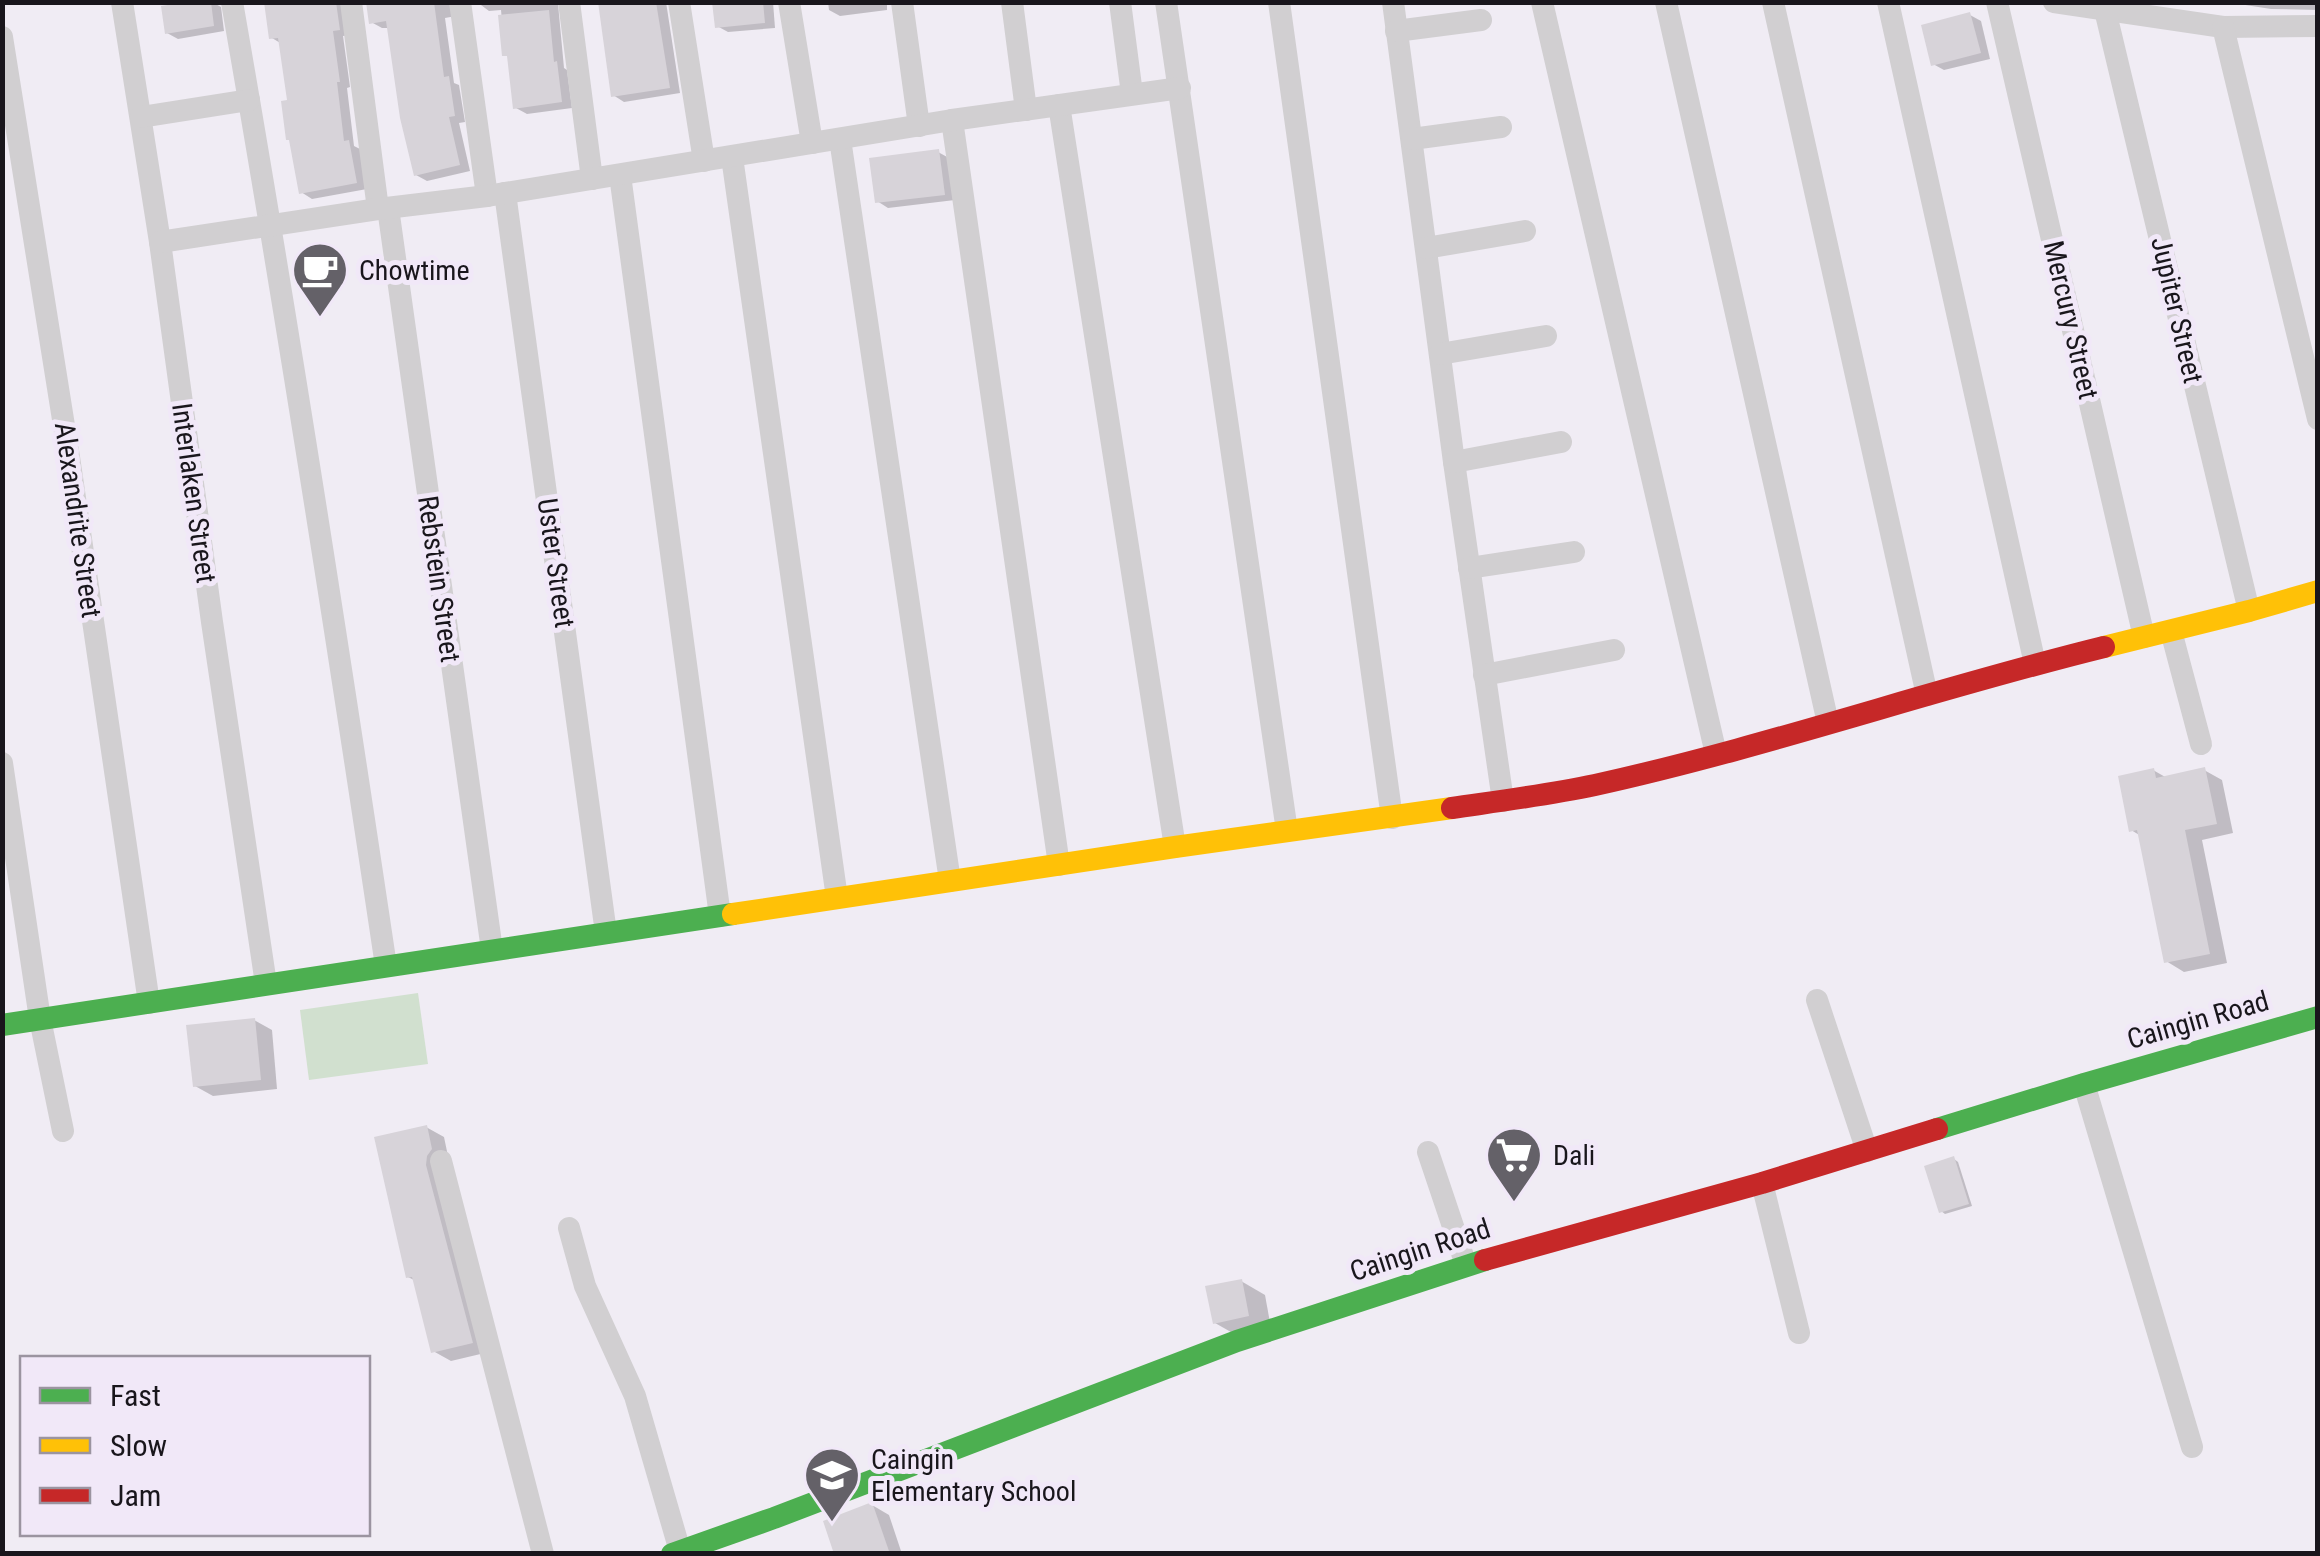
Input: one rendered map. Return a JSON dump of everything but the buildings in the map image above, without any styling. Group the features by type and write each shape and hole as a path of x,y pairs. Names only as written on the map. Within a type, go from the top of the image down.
{"street":[{"name":"Interlaken Street","path":"122,2 266,984"},
{"path":"232,2 333,608 386,966"},
{"name":"Rebstein Street","path":"351,2 492,950"},
{"name":"Uster Street","path":"460,2 496,195 606,932"},
{"path":"569,2 592,179"},
{"path":"679,2 704,161"},
{"path":"789,2 812,143"},
{"path":"902,2 919,126"},
{"path":"1012,2 1026,110"},
{"path":"1120,2 1132,94"},
{"path":"1166,2 1286,831"},
{"path":"1279,2 1392,818"},
{"path":"1392,2 1503,801"},
{"path":"1542,2 1716,754"},
{"path":"1666,2 1828,723"},
{"path":"1774,2 1927,694"},
{"path":"1888,2 2035,664"},
{"name":"Mercury Street","path":"1997,2 2144,637"},
{"path":"2054,2 2224,27 2318,26"},
{"name":"Jupiter Street","path":"2105,10 2249,611"},
{"path":"1396,31 1480,20"},
{"path":"2224,27 2318,419"},
{"name":"Alexandrite Street","path":"2,38 70,457 149,1003"},
{"path":"160,242 496,195 952,120 1180,88"},
{"path":"141,118 249,100"},
{"path":"1060,106 1175,847"},
{"path":"952,120 1060,865"},
{"path":"1412,140 1501,127"},
{"path":"840,139 950,881"},
{"path":"732,156 837,898"},
{"path":"620,175 720,916"},
{"path":"1426,248 1525,231"},
{"path":"1440,354 1546,336"},
{"path":"1454,462 1561,442"},
{"path":"1469,568 1574,552"},
{"path":"2,1024 1594,785 2318,591"},
{"path":"2171,630 2201,744"},
{"path":"1484,675 1614,650"},
{"path":"2,763 40,1019 63,1131"},
{"path":"1817,1000 1866,1152"},
{"name":"Caingin Road","path":"676,1552 1238,1341 1466,1264 1762,1183 2318,1017"},
{"path":"2084,1084 2192,1447"},
{"path":"1428,1152 1466,1264"},
{"path":"441,1161 543,1554"},
{"path":"1762,1183 1799,1333"},
{"path":"568,1228 585,1286 635,1396 676,1552"}],"green space":[{"path":"418,993 428,1064 309,1080 300,1010"}],"traffic: fast":[{"path":"2,1025 733,914"},
{"path":"1937,1129 2318,1017"},
{"path":"672,1554 1237,1341 1485,1260"}],"traffic: slow":[{"path":"2104,647 2318,591"},
{"path":"733,914 1452,808"}],"traffic: jam":[{"path":"1452,808 1577,789 1659,770 2104,647"},
{"path":"1485,1260 1762,1183 1937,1129"}],"place":[{"name":"Chowtime","path":"320,319"},
{"name":"Dali","path":"1514,1204"},
{"name":"Caingin Elementary School","path":"832,1524"}]}
